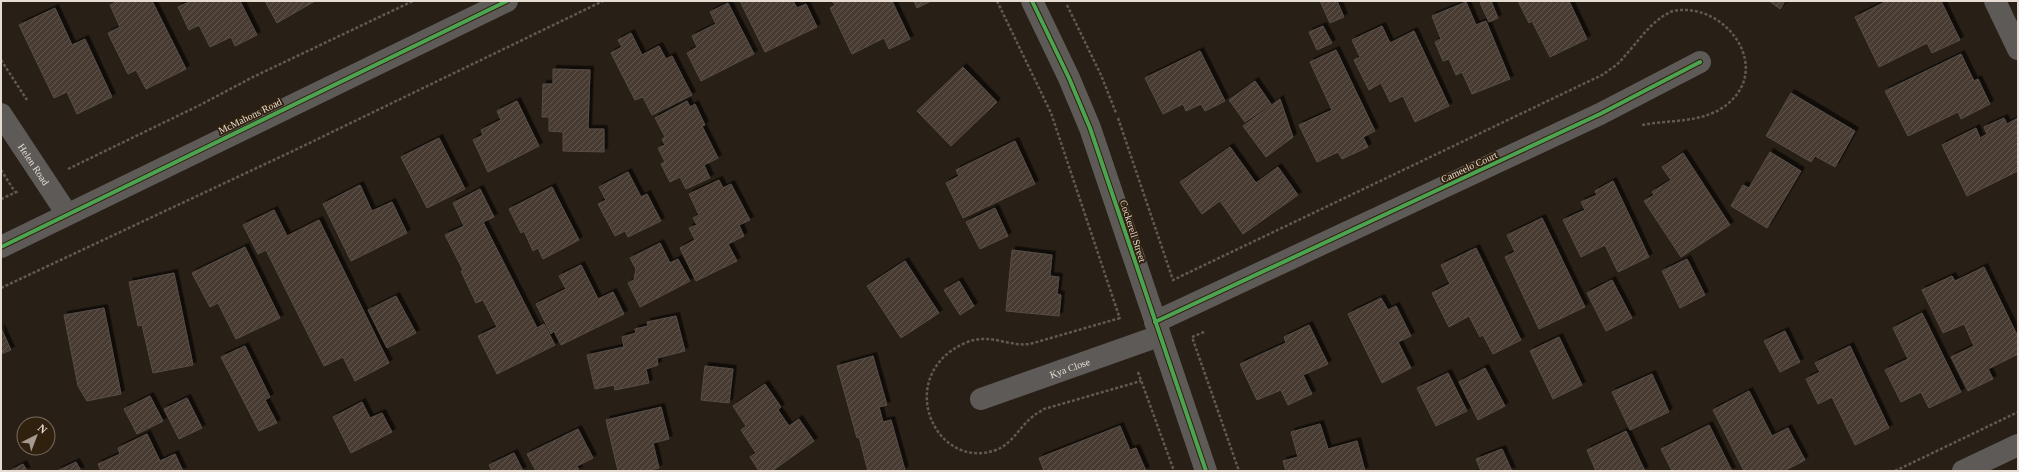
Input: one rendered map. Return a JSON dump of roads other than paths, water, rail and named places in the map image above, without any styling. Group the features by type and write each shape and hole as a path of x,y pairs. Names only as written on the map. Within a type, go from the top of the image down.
{"street":[{"name":"Cockerell Street","path":"1032,1 1069,78 1090,128 1206,471"},
{"name":"McMahons Road","path":"1,247 502,2"},
{"path":"1998,2 2018,49"},
{"name":"Cameelo Court","path":"1157,329 1600,114 1700,62"},
{"name":"Helen Road","path":"1,114 67,214"},
{"name":"Kya Close","path":"981,399 1157,329"},
{"path":"1963,471 2018,444"}]}
